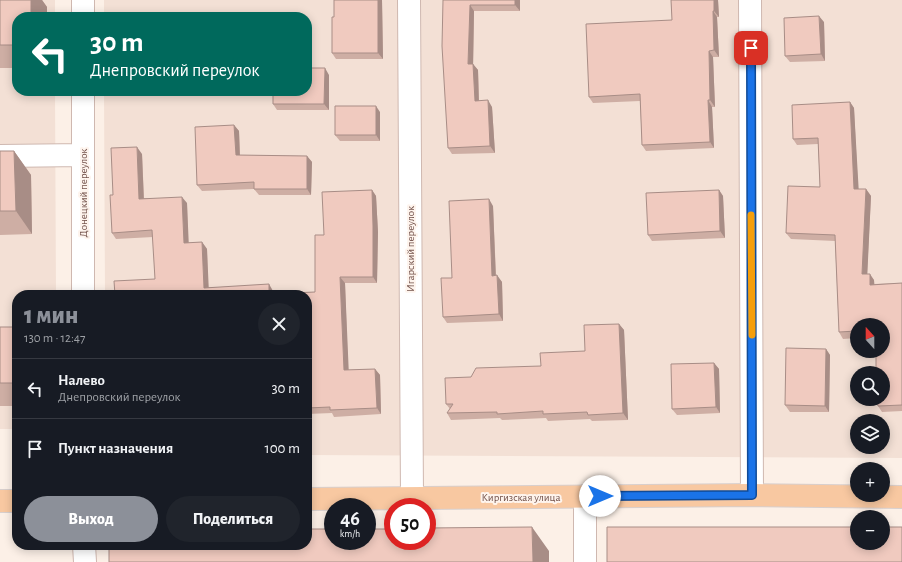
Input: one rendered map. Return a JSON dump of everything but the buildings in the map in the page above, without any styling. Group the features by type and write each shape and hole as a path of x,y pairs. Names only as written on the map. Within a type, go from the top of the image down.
{"main road":[{"name":"Киргизская улица","path":"412,498 752,495 902,497"},
{"name":"Киргизская улица","path":"312,498 384,498"},
{"path":"0,501 12,500"}],"street":[{"path":"82,0 83,12"},
{"name":"Игарский переулок","path":"409,0 412,498"},
{"path":"750,0 752,495"},
{"name":"Донецкий переулок","path":"83,96 83,290"},
{"path":"0,156 83,155"},
{"path":"585,496 585,562"},
{"path":"84,550 85,562"}],"shaded area":[{"path":"0,0 55,0 55,12 12,12 12,96 55,96 56,290 12,290 12,429 0,429"},
{"path":"104,0 902,0 902,458 312,455 312,290 105,290 104,96 312,96 312,12 104,12"}],"slow traffic":[{"path":"751,215 752,335"}],"route":[{"path":"600,496 752,495 751,48"}]}
